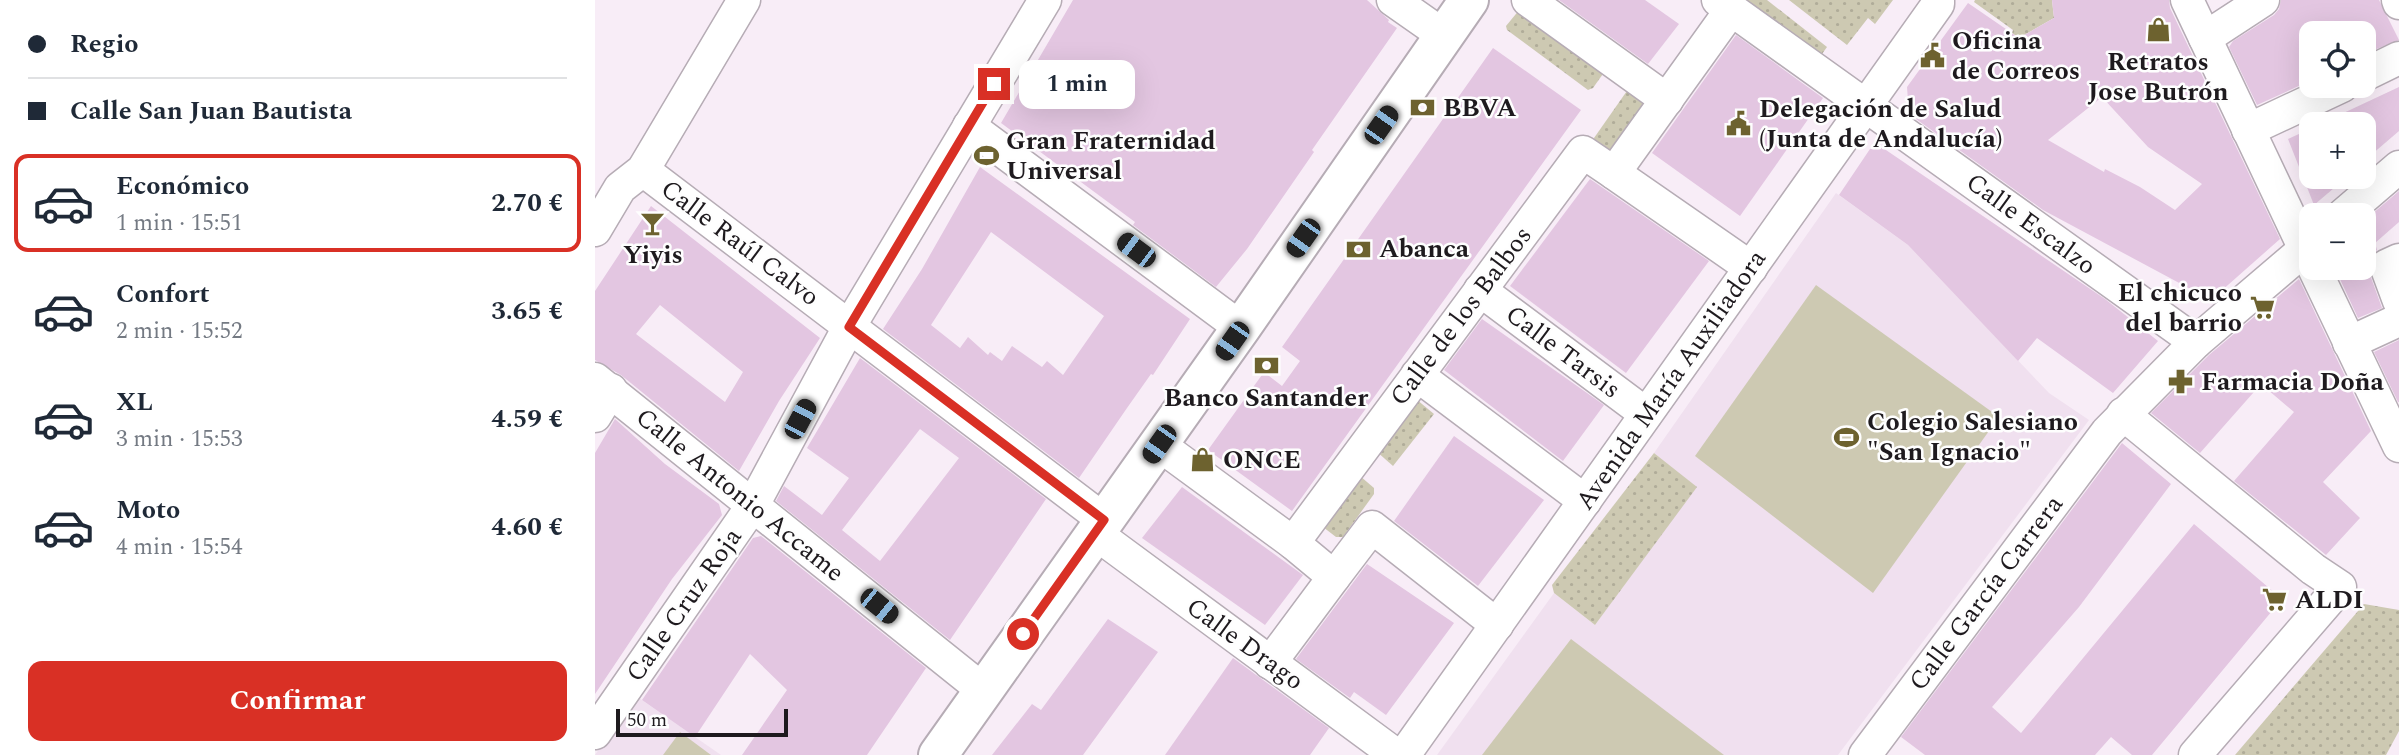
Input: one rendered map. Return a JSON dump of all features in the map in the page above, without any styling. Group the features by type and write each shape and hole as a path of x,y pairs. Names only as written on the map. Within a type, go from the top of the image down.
{"main road":[{"path":"938,755 1241,328 1469,0"}],"street":[{"path":"595,230 620,188 643,170 744,0"},
{"name":"Calle Cruz Roja","path":"595,733 753,505 849,327 1045,0"},
{"path":"1393,0 1443,35"},
{"path":"1528,0 1667,100"},
{"path":"2187,0 2299,234"},
{"path":"2205,38 2263,0"},
{"name":"Avenida María Auxiliadora","path":"1404,755 1938,2"},
{"path":"1724,5 1667,100 1614,173 1751,268"},
{"name":"Calle Escalzo","path":"1724,5 2196,342"},
{"path":"2376,69 2399,58"},
{"path":"2248,130 2316,98"},
{"path":"969,126 1241,328"},
{"name":"Calle de los Balbos","path":"1293,543 1583,152 1614,173"},
{"path":"2357,203 2399,167"},
{"name":"Calle Raúl Calvo","path":"643,170 849,327 1100,526"},
{"path":"2395,256 2399,301"},
{"name":"Calle García Carrera","path":"1870,753 2107,432 2196,342 2299,264"},
{"path":"2321,280 2399,446"},
{"name":"Calle Tarsis","path":"1480,290 1646,414"},
{"path":"2349,343 2399,320"},
{"path":"1417,375 1585,501"},
{"name":"Calle Antonio Accame","path":"600,395 753,505 983,690"},
{"path":"2123,414 2313,569 2340,587 2195,755"},
{"path":"1159,444 1293,543 1334,577"},
{"name":"Calle Drago","path":"1100,526 1271,663 1395,755"},
{"path":"1271,663 1372,527 1497,625"}],"shaded area":[{"path":"1733,0 1767,0 1827,47 1817,61"},
{"path":"1789,0 1893,0 1875,24 1868,18 1847,45"},
{"path":"2052,0 2054,18 2019,38 2012,33 2013,30 1974,2"},
{"path":"1520,9 1605,71 1593,88 1588,90 1507,30 1506,26"},
{"path":"1629,88 1649,99 1608,154 1594,138"},
{"path":"1836,193 1908,245 2049,393 2089,420 1838,755 1437,755 1554,593 1595,625 1696,487 1654,453"},
{"name":"Colegio Salesiano \"San Ignacio\"","path":"1816,285 1999,417 1873,593 1695,456"},
{"path":"1416,399 1434,414 1393,466 1376,451"},
{"path":"1654,453 1697,487 1595,625 1554,593 1552,585"},
{"path":"1360,476 1374,488 1374,494 1343,537 1336,537 1323,527"},
{"path":"2364,604 2399,610 2399,731 2386,755 2235,755"},
{"path":"1571,639 1724,755 1482,755"},
{"path":"636,696 721,755 595,755"},
{"path":"680,732 711,755 663,755"}],"building":[{"path":"1073,0 1367,0 1397,28 1247,249 1216,287 1133,225 1135,222 1001,123"},
{"path":"1559,0 1645,0 1679,24 1648,64"},
{"path":"2052,0 2169,0 2170,8 2280,239 2211,300 2043,210 1909,114 1907,87 1968,3 2019,38 2054,18","holes":["2102,97 2148,147 2202,184 2175,210 2140,187 2105,169 2104,172 2048,140"]},
{"path":"2281,0 2379,0 2399,40 2376,49 2376,21 2299,21 2299,86 2257,105 2229,47 2233,41 2279,9"},
{"name":"Delegación de Salud (Junta de Andalucía)","path":"1736,35 1823,98 1740,216 1652,153"},
{"path":"1493,48 1581,110 1292,511 1208,450 1264,372 1282,386 1300,361 1282,347"},
{"path":"2399,87 2399,131 2376,151 2376,112 2346,112"},
{"path":"2299,134 2299,167 2288,139"},
{"path":"1883,148 2105,299 2158,341 2113,393 2037,338 2018,361 1908,245 1839,195 1870,149"},
{"path":"980,167 1190,319 1079,478 883,329 922,269","holes":["991,232 1104,316 1063,375 1047,361 1042,367 1012,346 1002,361 990,352 988,355 968,337 960,348 931,325"]},
{"path":"1590,179 1709,261 1626,373 1510,286"},
{"path":"2308,189 2333,189 2316,203 2313,203"},
{"path":"2399,191 2399,222 2376,242 2376,211"},
{"path":"651,206 820,338 779,401 739,471 621,375 595,360 595,291","holes":["660,305 743,372 725,402 636,334"]},
{"path":"2299,279 2371,431 2323,482 2360,518 2326,555 2234,481 2294,412 2261,384 2200,453 2151,413 2209,355"},
{"path":"2340,280 2372,280 2382,308 2358,318"},
{"path":"1482,319 1604,405 1563,461 1444,370"},
{"path":"2399,340 2399,402 2398,402 2374,352"},
{"path":"860,358 1046,499 950,640 776,501 784,486 822,515 849,478 807,448","holes":["920,429 959,458 880,561 842,530"]},
{"path":"615,419 665,464 719,504 722,515 672,579 595,694 595,453"},
{"path":"1454,436 1544,500 1478,586 1394,521"},
{"path":"2122,443 2171,484 2079,607 1992,707 2021,733 2194,524 2282,599 2152,755 2132,755 2111,737 2095,755 1925,755 1901,737"},
{"path":"1182,487 1303,575 1265,625 1142,538"},
{"path":"761,536 926,668 867,755 742,755 787,690 750,654 695,737 642,700 753,538"},
{"path":"1367,564 1454,623 1386,715 1354,692 1350,698 1296,659"},
{"path":"1108,619 1158,652 1083,755 992,755 1032,704 1041,710"},
{"path":"1233,658 1329,728 1310,755 1165,755"}],"place":[{"name":"Retratos Jose Butrón","path":"2158,30"},
{"name":"Oficina de Correos","path":"1932,56"},
{"name":"BBVA","path":"1423,108"},
{"name":"Delegación de Salud (Junta de Andalucía)","path":"1739,124"},
{"name":"Gran Fraternidad Universal","path":"986,156"},
{"name":"Yiyis","path":"653,223"},
{"name":"Abanca","path":"1359,249"},
{"name":"El chicuco del barrio","path":"2262,308"},
{"name":"Banco Santander","path":"1266,366"},
{"name":"Farmacia Doña","path":"2181,382"},
{"name":"Colegio Salesiano \"San Ignacio\"","path":"1847,437"},
{"name":"ONCE","path":"1203,460"},
{"name":"ALDI","path":"2275,600"}],"route":[{"path":"994,84 849,327 1104,520 1023,634"}]}
